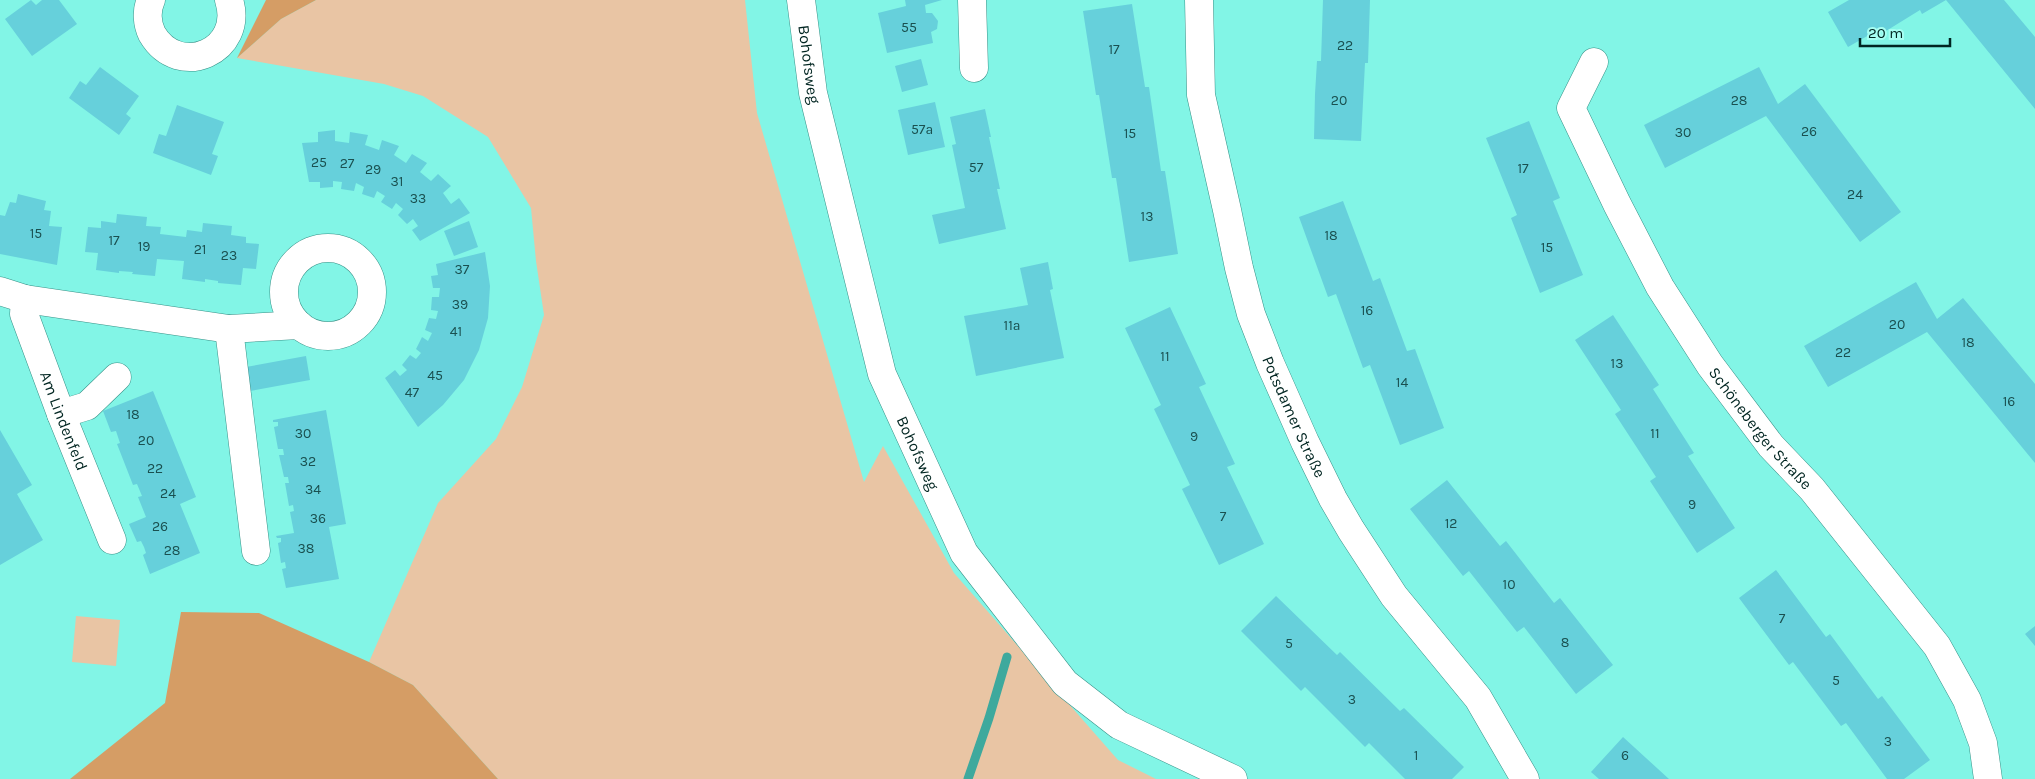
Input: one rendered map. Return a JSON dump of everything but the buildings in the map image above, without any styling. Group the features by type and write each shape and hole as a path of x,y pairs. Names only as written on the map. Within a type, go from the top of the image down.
{"street":[{"path":"150,1 147,17 150,30 157,42 167,51 179,56 193,57 206,54 218,47 226,37 231,24 232,10 229,0"},
{"name":"Bohofsweg","path":"801,0 813,94 882,374 964,553 1065,683 1119,725 1233,779"},
{"path":"972,0 974,68"},
{"name":"Potsdamer Straße","path":"1199,0 1201,95 1250,314 1270,363 1304,442 1351,530 1394,596 1478,698 1525,779"},
{"name":"Schöneberger Straße","path":"1594,62 1571,108 1617,204 1660,287 1710,365 1771,446 1812,489 1937,646 1967,700 1983,743 1988,779"},
{"name":"Am Lindenfeld","path":"12,295 229,329 299,325"},
{"name":"Am Lindenfeld","path":"12,295 24,314 61,414 112,540"},
{"path":"229,329 256,551"},
{"path":"61,414 87,406 117,377"}],"shaded area":[{"path":"266,0 316,0 281,19 237,58"},
{"path":"316,0 745,0 757,113 864,482 883,446 954,573 1118,760 1156,779 498,779 413,685 369,662 438,503 496,439 522,387 544,315 531,208 488,137 423,96 384,84 237,58 281,19"},
{"path":"181,612 259,613 369,662 413,685 498,779 70,779 165,703"},
{"path":"76,616 120,620 116,666 72,662"}],"waterway":[{"path":"968,779 1007,657"}]}
